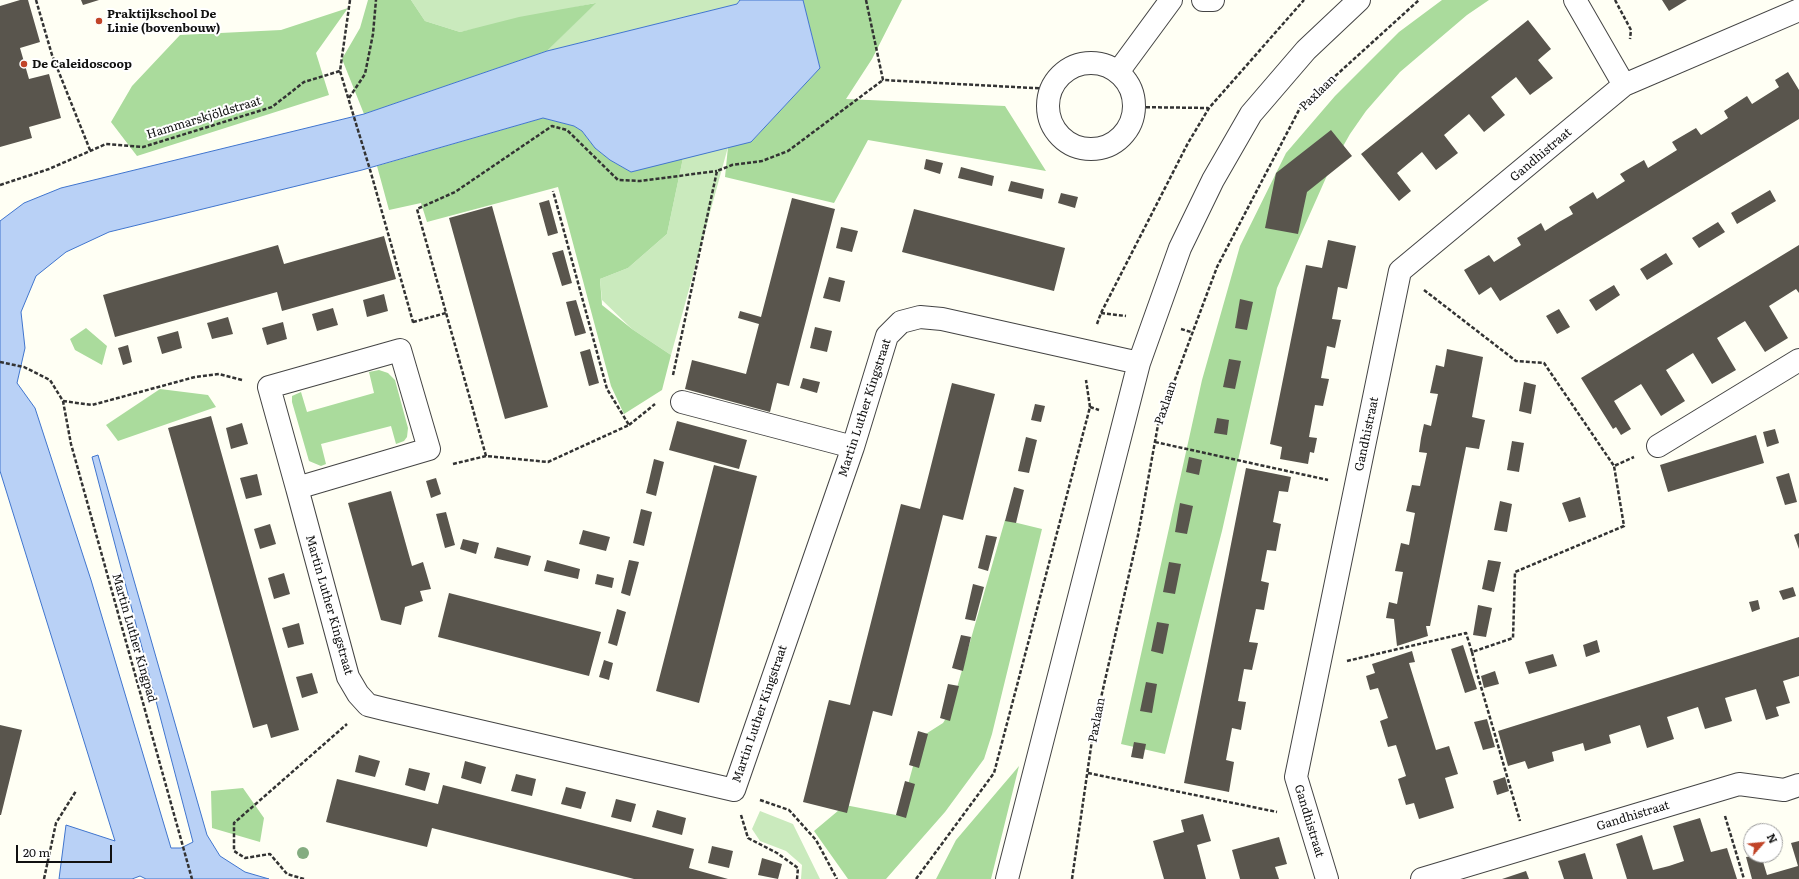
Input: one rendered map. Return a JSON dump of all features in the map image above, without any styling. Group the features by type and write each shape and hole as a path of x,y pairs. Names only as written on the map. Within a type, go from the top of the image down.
{"street":[{"path":"1118,72 1171,0"},
{"path":"1203,0 1213,0"},
{"path":"1008,879 1139,363 1180,248 1213,180 1251,114 1306,50 1359,0"},
{"path":"1575,0 1624,85"},
{"name":"Gandhistraat","path":"1327,879 1296,777 1400,271 1624,85 1799,10"},
{"path":"1094,63 1106,66 1118,72 1128,83 1133,97 1134,107 1130,126 1121,137 1109,145 1094,149 1080,148 1066,141 1056,131 1050,117 1049,110 1052,88 1059,78 1069,69 1081,64 1094,63"},
{"name":"Martin Luther Kingstraat","path":"270,387 348,677 358,694 368,705 734,790 853,448 887,336 901,322 920,317 942,319 1139,363"},
{"path":"270,387 400,350 428,449 297,488"},
{"path":"1658,446 1799,360"},
{"path":"672,403 853,448"},
{"name":"Gandhistraat","path":"1422,879 1739,784 1784,790 1799,785"}],"path":[{"path":"36,0 52,55 90,150"},
{"path":"350,0 340,70 354,113 413,322 400,350"},
{"path":"349,99 365,74 373,34 376,0"},
{"path":"866,0 883,80"},
{"path":"916,879 994,773 1090,407 1086,382 1088,351 1101,313 1188,143 1209,108 1304,0"},
{"name":"Paxlaan","path":"1072,879 1093,733 1138,535 1155,442 1161,418 1217,267 1300,108 1419,0"},
{"name":"Hammarskjöldstraat","path":"0,185 49,169 106,144 143,147 265,109 272,106 304,82 340,70"},
{"path":"486,456 417,209 455,192 552,126 567,130 618,180 640,181 717,171 732,165 762,161 788,151 883,80 1052,88"},
{"path":"1134,107 1209,108"},
{"path":"672,380 717,171"},
{"path":"553,191 607,389 629,425"},
{"path":"1400,271 1516,361 1544,363 1614,466 1624,526 1515,572 1513,638 1472,652"},
{"path":"413,322 446,313"},
{"path":"0,362 24,367 50,380 64,401 92,405 195,377 219,374 270,387"},
{"name":"Martin Luther Kingpad","path":"64,401 71,444 192,879"},
{"path":"428,449 447,465 486,456 548,462 629,425 656,403 672,403"},
{"path":"1155,442 1356,486"},
{"path":"1614,466 1658,446"},
{"path":"1318,668 1466,633 1528,847"},
{"path":"304,879 287,874 270,854 244,858 234,851 234,823 368,705"},
{"path":"1088,773 1288,814 1306,808"},
{"path":"734,790 748,838 777,853 798,868 797,879"},
{"path":"734,790 789,810 816,840 837,879"},
{"path":"1718,790 1744,879"},
{"path":"44,879 56,823 76,792"}],"green space":[{"path":"368,0 411,0 425,21 460,32 519,17 596,3 547,51 364,114 342,59 360,28"},
{"path":"411,0 740,0 737,4 547,51 595,3 460,32 425,21"},
{"path":"803,0 902,0 872,59 846,99 1005,106 1046,171 868,140 834,203 725,177 728,147 751,142 820,68"},
{"path":"1442,0 1489,0 1467,15 1400,72 1366,111 1350,134 1329,171 1277,288 1222,531 1165,754 1121,744 1202,380 1240,246 1286,153 1335,96 1399,32"},
{"path":"348,8 316,53 329,95 137,156 111,122 132,86 180,35 281,30"},
{"path":"543,118 574,126 582,131 595,148 610,160 631,172 683,158 667,234 628,268 600,279 602,305 632,329 671,355 662,390 624,414 611,386 558,187 427,222 421,203 389,210 377,166"},
{"path":"728,147 671,355 632,329 602,300 600,279 628,268 667,234 683,158"},
{"path":"86,328 107,346 102,365 75,350 70,339"},
{"path":"379,370 388,373 395,380 408,428 407,437 404,441 396,444 391,426 321,444 326,464 321,466 309,461 292,402 292,396 301,392 307,412 374,393 369,372"},
{"path":"160,389 208,395 216,407 118,441 106,425"},
{"path":"1005,520 1042,529 992,734 984,759 945,812 886,879 848,879 814,831 845,805 896,815 901,810 921,737 943,723 950,712"},
{"path":"1019,766 991,879 936,879 956,840"},
{"path":"243,788 264,818 260,842 212,828 211,791"},
{"path":"760,811 793,824 820,879 801,879 802,865 786,851 760,841 752,829"}],"water":[{"path":"740,0 803,0 820,68 751,142 631,172 610,160 595,148 582,131 574,126 543,118 362,170 109,232 66,252 36,276 21,312 25,348 17,383 35,408 91,580 171,848 181,848 193,842 92,457 98,455 207,835 220,856 245,872 269,879 146,879 140,876 132,879 59,879 66,825 115,841 0,471 0,221 24,203 61,188 364,114 547,51 737,4"}],"building":[{"name":"De Caleidoscoop","path":"20,0 28,0 40,42 20,48 29,79 49,74 61,118 29,127 32,138 0,147 0,6"},
{"path":"81,0 99,0 83,5"},
{"path":"1662,0 1687,0 1669,11"},
{"path":"1528,20 1551,49 1538,60 1553,78 1530,95 1516,77 1491,97 1505,115 1484,132 1469,114 1444,135 1458,153 1436,170 1422,152 1397,173 1411,191 1399,201 1361,154"},
{"path":"1788,72 1799,90 1799,119 1500,301 1491,287 1479,295 1464,270 1489,255 1494,262 1521,245 1517,238 1541,223 1545,231 1573,214 1569,207 1593,192 1597,199 1625,181 1620,174 1644,160 1648,168 1677,150 1672,142 1696,128 1701,135 1714,127 1728,118 1724,111 1747,96 1752,104 1779,87 1775,80"},
{"path":"1331,130 1352,156 1307,192 1298,234 1265,228 1276,173"},
{"path":"926,159 943,163 940,174 924,169"},
{"path":"961,167 994,176 992,186 958,178"},
{"path":"1011,181 1044,189 1042,199 1008,191"},
{"path":"1770,190 1776,201 1737,224 1731,213"},
{"path":"1061,193 1078,197 1075,208 1058,203"},
{"path":"792,198 835,209 789,386 777,383 770,412 685,389 692,360 746,374 759,324 738,318 740,311 761,317"},
{"path":"549,200 558,233 548,236 539,203"},
{"path":"492,206 548,407 505,419 449,218"},
{"path":"914,209 1065,248 1054,291 902,252"},
{"path":"1718,222 1725,232 1699,248 1692,238"},
{"path":"841,227 858,231 852,252 836,248"},
{"path":"384,236 396,279 282,311 277,292 115,337 103,295 278,245 284,264"},
{"path":"1328,240 1356,246 1347,289 1338,287 1332,319 1341,320 1335,348 1327,346 1321,378 1329,379 1323,406 1315,405 1309,437 1317,438 1314,453 1310,452 1308,464 1280,459 1282,447 1270,444 1306,265 1322,268"},
{"path":"1799,245 1799,293 1796,289 1769,306 1788,338 1765,352 1745,321 1717,338 1736,370 1712,384 1693,353 1666,370 1685,401 1661,416 1641,384 1614,401 1631,429 1621,435 1616,427 1613,429 1581,378"},
{"path":"563,250 572,283 562,286 552,253"},
{"path":"1666,253 1673,264 1647,280 1640,269"},
{"path":"829,277 845,281 840,302 823,298"},
{"path":"1614,285 1620,295 1596,311 1589,300"},
{"path":"384,294 388,311 367,317 363,300"},
{"path":"1240,299 1253,302 1247,330 1235,328"},
{"path":"576,300 586,333 575,336 566,302"},
{"path":"333,308 338,325 317,331 312,314"},
{"path":"1559,309 1570,327 1557,334 1546,316"},
{"path":"228,317 233,334 212,339 207,323"},
{"path":"283,322 287,339 267,345 262,328"},
{"path":"815,327 832,331 827,352 810,348"},
{"path":"178,331 182,348 162,354 157,337"},
{"path":"128,345 132,362 123,365 118,348"},
{"path":"590,349 599,383 589,386 580,352"},
{"path":"1447,349 1483,357 1472,417 1485,420 1479,449 1466,447 1430,626 1426,626 1428,636 1397,646 1394,619 1386,618 1389,602 1397,604 1403,572 1395,571 1401,543 1409,545 1415,513 1406,511 1412,485 1420,486 1427,453 1419,452 1421,438 1424,424 1431,426 1438,394 1430,393 1436,365 1444,367"},
{"path":"1229,359 1241,361 1235,389 1223,387"},
{"path":"803,378 820,382 817,393 800,388"},
{"path":"1524,382 1536,385 1531,414 1519,411"},
{"path":"952,383 995,394 963,520 943,515 892,716 873,711 847,813 803,802 829,700 850,705 901,504 920,509"},
{"path":"1035,404 1045,406 1041,422 1031,420"},
{"path":"211,416 299,730 271,738 267,724 253,728 168,428"},
{"path":"1217,418 1229,420 1227,435 1214,433"},
{"path":"677,421 747,440 739,469 669,450"},
{"path":"242,423 248,444 231,449 226,428"},
{"path":"1775,429 1779,443 1767,447 1763,432"},
{"path":"1756,435 1764,463 1668,492 1660,465"},
{"path":"1026,437 1037,440 1029,473 1018,471"},
{"path":"1512,441 1524,443 1519,472 1507,470"},
{"path":"1189,457 1202,460 1199,475 1186,472"},
{"path":"654,459 664,462 656,496 646,493"},
{"path":"714,465 757,476 699,703 656,691"},
{"path":"1246,468 1291,477 1288,492 1279,491 1273,522 1281,524 1276,551 1267,550 1261,581 1269,583 1264,610 1256,609 1249,642 1258,643 1252,670 1244,669 1238,701 1246,702 1241,730 1232,728 1226,760 1234,762 1229,792 1184,783"},
{"path":"1789,473 1797,502 1785,505 1776,477"},
{"path":"257,474 262,495 246,499 240,478"},
{"path":"436,478 441,494 431,498 426,481"},
{"path":"1014,487 1024,490 1016,523 1005,521"},
{"path":"391,491 412,566 423,562 431,589 420,591 423,601 405,607 401,625 381,620 348,503"},
{"path":"1580,497 1586,517 1569,522 1562,503"},
{"path":"1500,501 1512,504 1507,532 1494,530"},
{"path":"1180,503 1193,506 1187,534 1175,532"},
{"path":"641,509 652,512 644,546 633,543"},
{"path":"446,512 455,545 445,548 436,514"},
{"path":"270,524 276,544 260,549 254,529"},
{"path":"583,530 610,537 606,551 579,544"},
{"path":"1799,533 1799,549 1794,535"},
{"path":"986,535 997,537 988,571 978,568"},
{"path":"463,539 479,543 476,554 460,549"},
{"path":"497,547 531,556 528,566 494,558"},
{"path":"547,560 580,569 578,579 544,571"},
{"path":"629,560 639,562 630,596 621,593"},
{"path":"1488,560 1501,562 1494,592 1482,589"},
{"path":"1169,562 1181,564 1175,594 1163,592"},
{"path":"284,573 290,594 274,599 268,578"},
{"path":"597,574 614,578 612,588 595,584"},
{"path":"973,584 984,587 975,621 965,619"},
{"path":"1793,587 1796,596 1783,600 1779,591"},
{"path":"449,593 601,632 589,676 438,637"},
{"path":"1758,600 1760,609 1752,612 1749,602"},
{"path":"1478,605 1492,608 1486,637 1473,635"},
{"path":"617,609 626,612 617,646 608,643"},
{"path":"1157,622 1169,624 1163,654 1151,651"},
{"path":"299,623 304,644 288,648 282,628"},
{"path":"961,635 971,637 963,671 952,668"},
{"path":"1799,637 1799,676 1783,681 1790,703 1776,707 1779,716 1766,720 1756,689 1725,698 1732,721 1705,729 1698,707 1667,717 1674,739 1647,748 1640,725 1609,735 1611,743 1585,751 1583,743 1552,752 1554,761 1528,769 1525,761 1508,766 1498,731"},
{"path":"1597,640 1600,652 1586,657 1583,645"},
{"path":"1463,645 1477,689 1465,693 1451,649"},
{"path":"1412,651 1415,662 1409,663 1436,750 1449,746 1458,774 1445,778 1454,808 1419,819 1414,803 1406,805 1398,779 1406,776 1396,745 1388,747 1380,721 1388,718 1378,688 1370,690 1366,676 1375,673 1372,664"},
{"path":"1553,654 1557,666 1529,674 1525,662"},
{"path":"604,660 613,663 609,680 599,677"},
{"path":"1495,671 1499,684 1484,688 1481,676"},
{"path":"312,673 318,693 302,698 296,677"},
{"path":"1146,682 1157,684 1152,713 1140,711"},
{"path":"948,684 959,686 950,721 940,718"},
{"path":"1487,719 1495,747 1483,750 1474,722"},
{"path":"0,725 22,730 1,815 0,815"},
{"path":"918,731 928,734 919,768 909,765"},
{"path":"1134,742 1146,744 1143,759 1131,757"},
{"path":"359,755 380,761 375,777 355,772"},
{"path":"465,761 486,767 481,784 461,778"},
{"path":"409,768 430,773 425,791 405,785"},
{"path":"516,774 536,779 532,796 511,791"},
{"path":"1505,777 1509,791 1497,795 1493,781"},
{"path":"337,779 438,804 443,785 644,836 694,849 689,868 728,879 634,879 432,828 427,847 326,822"},
{"path":"905,781 915,784 906,818 896,815"},
{"path":"566,787 586,792 581,809 561,804"},
{"path":"616,799 636,804 631,822 611,817"},
{"path":"657,810 686,818 682,835 652,827"},
{"path":"1203,814 1211,841 1197,845 1206,879 1164,879 1153,841 1184,832 1181,820"},
{"path":"1700,818 1711,852 1727,848 1737,879 1627,879 1616,844 1642,835 1653,870 1669,866 1684,861 1673,826"},
{"path":"1279,837 1287,864 1275,867 1279,879 1240,879 1232,850"},
{"path":"1799,841 1799,879 1752,879 1748,863 1763,863 1767,875 1798,866 1791,843"},
{"path":"712,846 733,851 729,868 708,863"},
{"path":"1585,853 1593,879 1564,879 1558,861"},
{"path":"762,858 782,864 778,879 758,875"},
{"path":"1526,871 1529,879 1502,879"}],"place":[{"name":"Praktijkschool De Linie (bovenbouw)","path":"99,21"},
{"name":"De Caleidoscoop","path":"24,64"}]}
